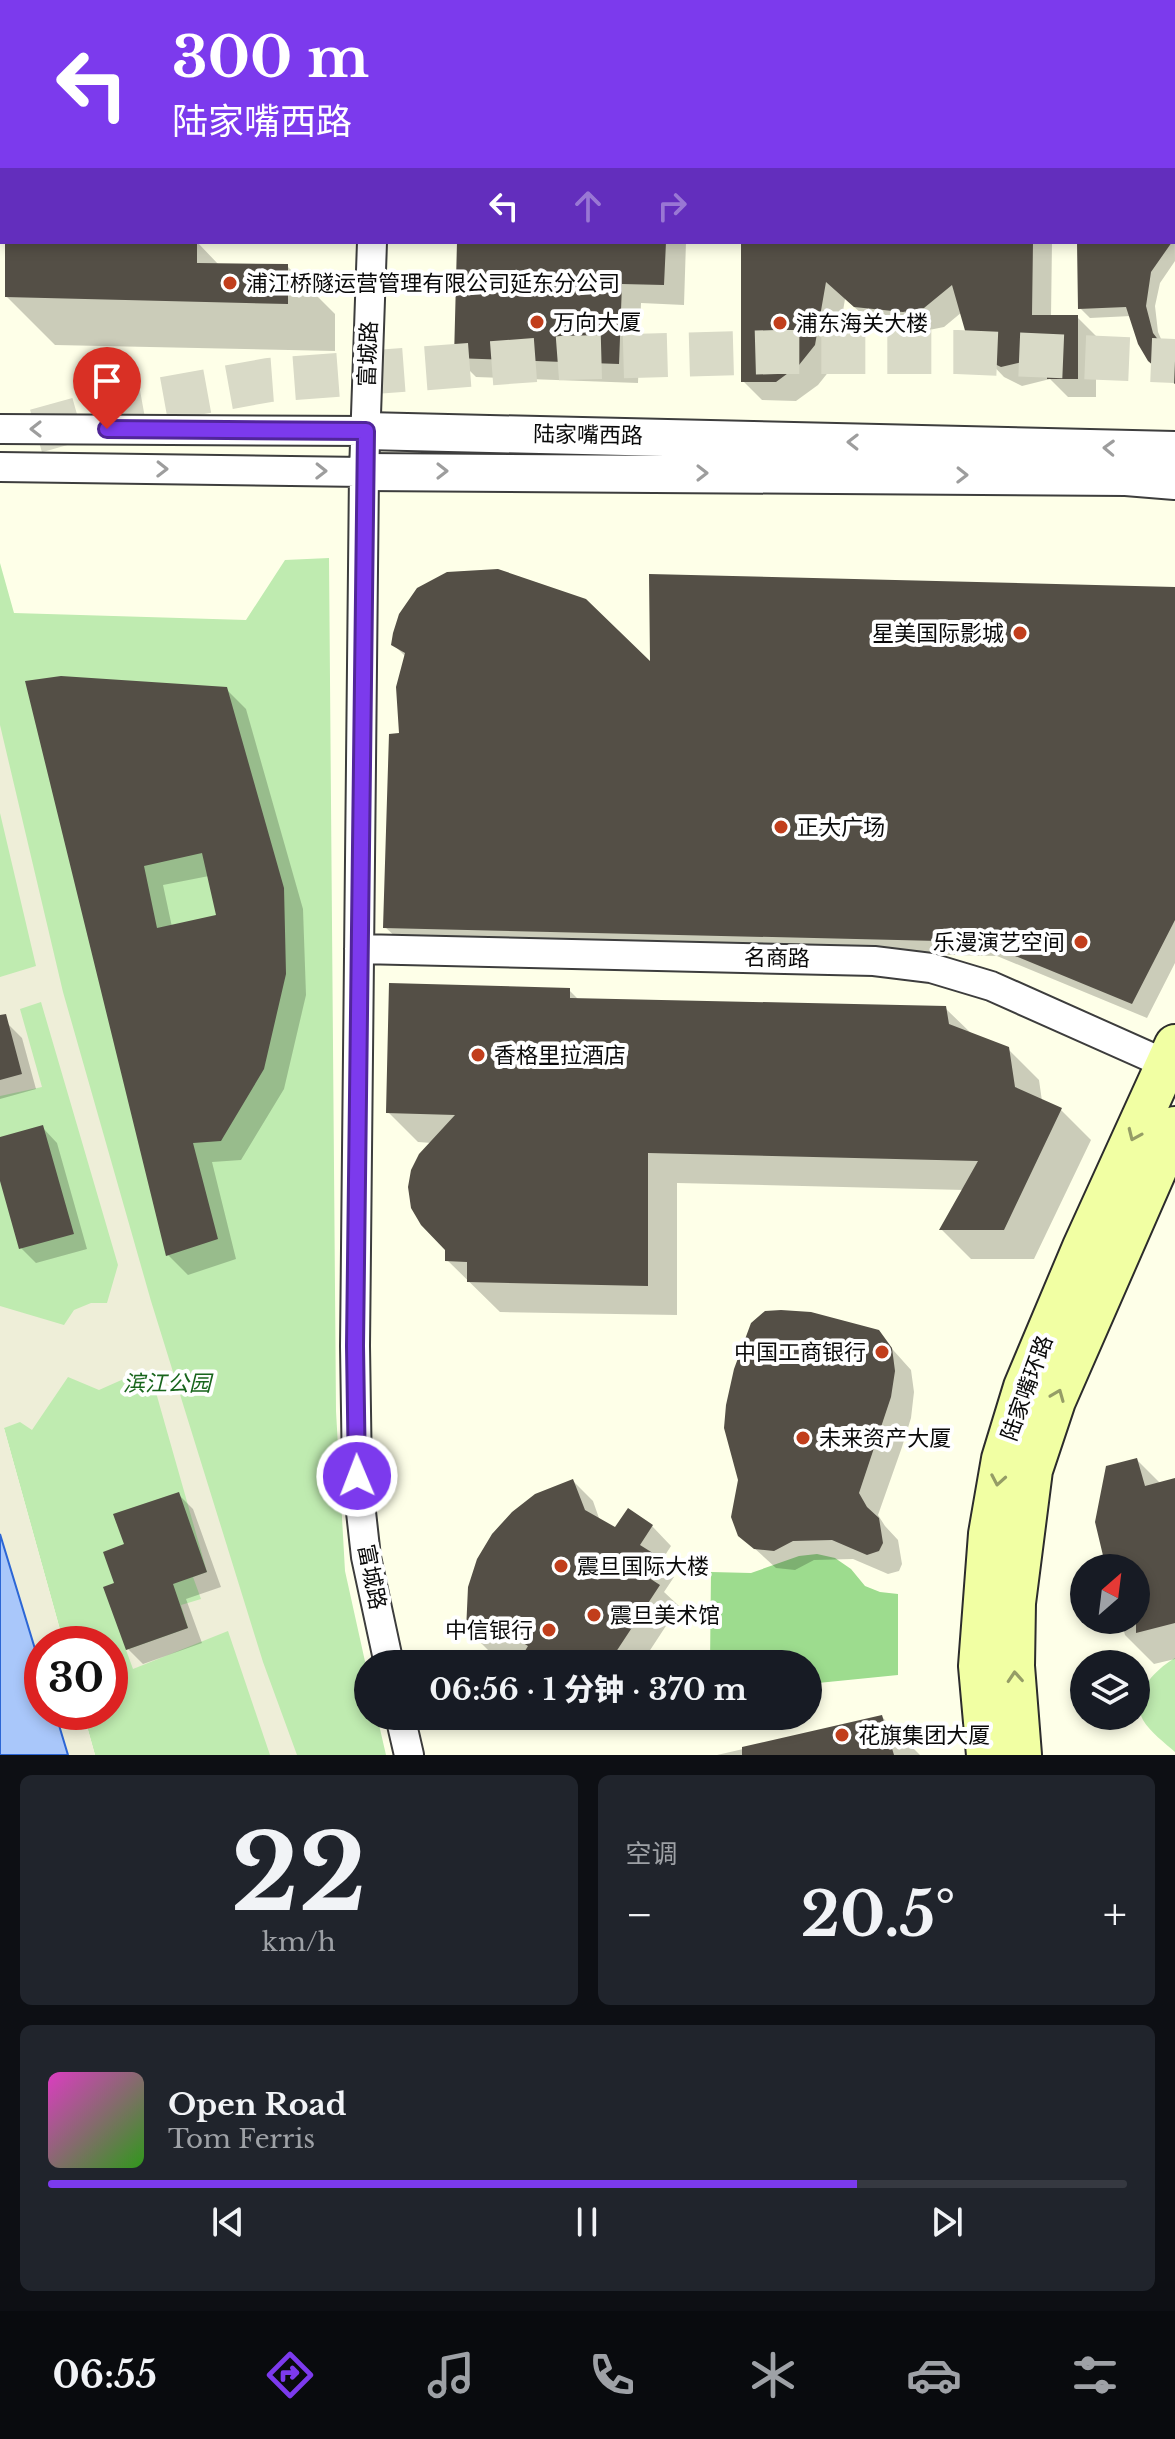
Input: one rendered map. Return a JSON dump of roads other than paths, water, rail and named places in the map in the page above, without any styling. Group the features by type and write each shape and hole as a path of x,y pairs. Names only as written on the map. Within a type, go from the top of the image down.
{"main road":[{"name":"陆家嘴环路","path":"987,1755 979,1652 989,1534 1002,1459 1024,1387 1089,1233 1172,1059"},
{"name":"陆家嘴环路","path":"1021,1755 1014,1666 1015,1603 1032,1470 1055,1401 1175,1127"}],"street":[{"name":"富城路","path":"372,244 364,472 355,1346 357,1476 366,1557 386,1650"},
{"name":"陆家嘴西路","path":"0,429 366,431 1175,450"},
{"name":"陆家嘴西路","path":"0,467 1126,477 1175,481"},
{"name":"名商路","path":"359,949 874,961 931,968 991,986 1172,1059"},
{"path":"403,1730 409,1755"}],"water":[{"path":"0,1534 28,1626 24,1626 24,1730 60,1730 68,1755 0,1755"}],"tunnel":[{"path":"36,431 125,406 269,380 562,358 777,352 957,352 1175,361"}],"place":[{"name":"浦江桥隧运营管理有限公司延东分公司","path":"230,283"},
{"name":"万向大厦","path":"537,322"},
{"name":"浦东海关大楼","path":"780,323"},
{"name":"星美国际影城","path":"1020,633"},
{"name":"正大广场","path":"781,827"},
{"name":"乐漫演艺空间","path":"1081,942"},
{"name":"香格里拉酒店","path":"478,1055"},
{"name":"中国工商银行","path":"882,1352"},
{"name":"未来资产大厦","path":"803,1438"},
{"name":"震旦国际大楼","path":"561,1566"},
{"name":"震旦美术馆","path":"594,1615"},
{"name":"中信银行","path":"549,1630"},
{"name":"花旗集团大厦","path":"842,1735"}],"park label":[{"name":"滨江公园","path":"167,1383"}]}
